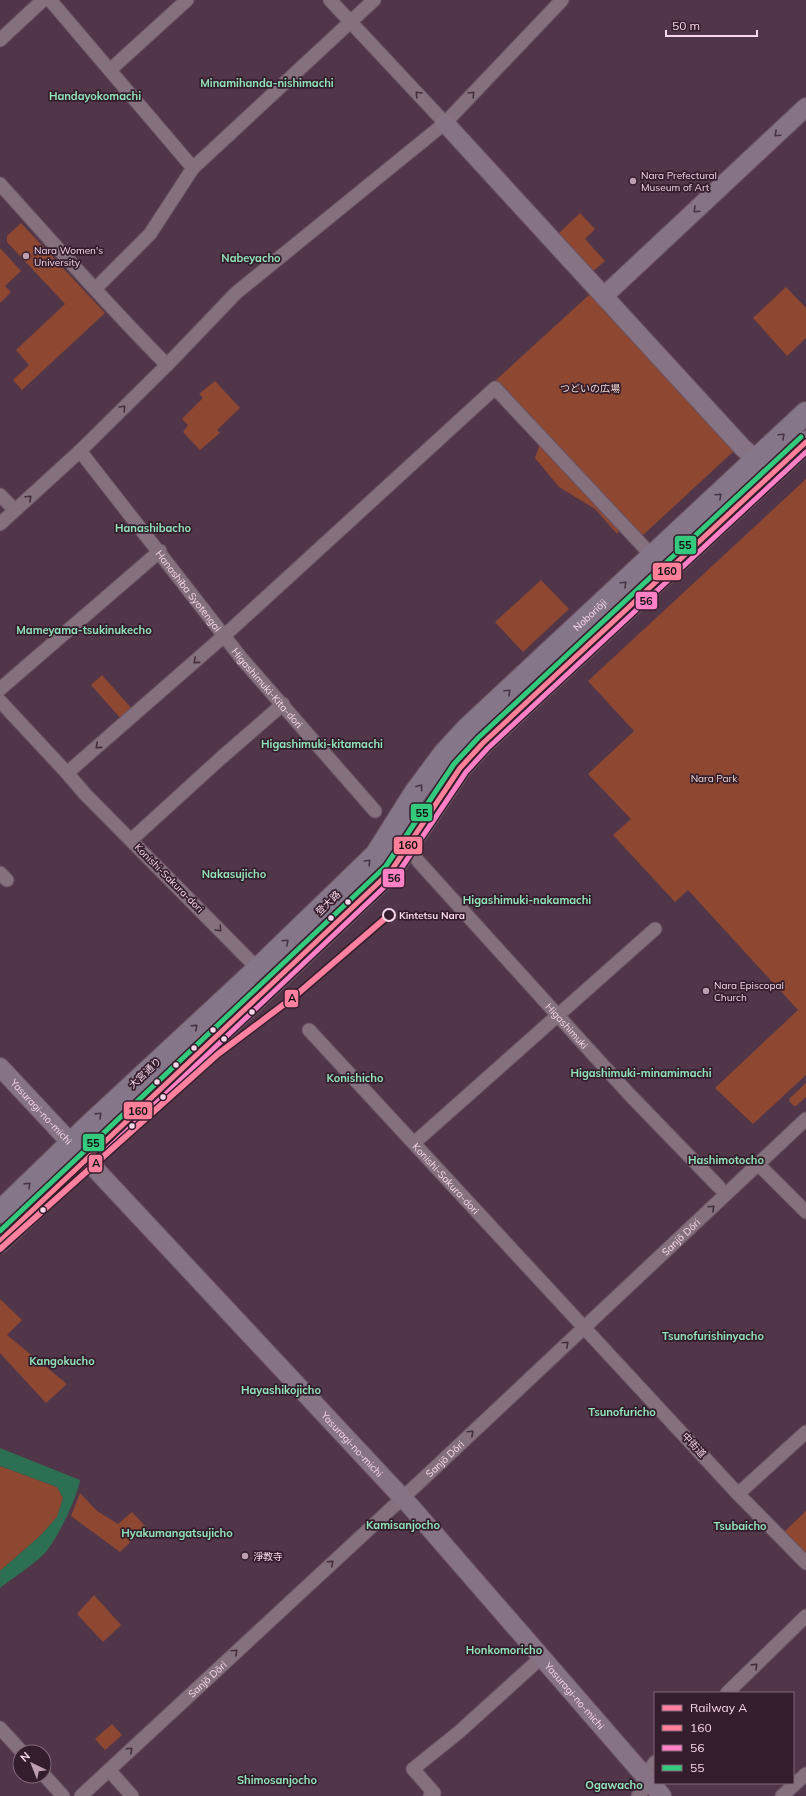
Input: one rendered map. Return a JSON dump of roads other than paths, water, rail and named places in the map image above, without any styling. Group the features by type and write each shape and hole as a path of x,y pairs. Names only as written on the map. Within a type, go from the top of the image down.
{"highway":[{"name":"Noboriōji","path":"468,728 656,567 765,466 806,414"},
{"name":"Noboriōji","path":"765,466 806,442"},
{"name":"Noboriōji","path":"483,743 656,567"},
{"path":"468,728 483,743"},
{"name":"登大路","path":"265,976 376,855 415,794 444,754 468,728"},
{"name":"登大路","path":"265,976 391,871 460,768 483,743"},
{"path":"0,1241 87,1160 265,976"},
{"name":"大宮通り","path":"0,1212 71,1143 265,976"}],"street":[{"path":"0,40 43,0"},
{"path":"50,0 193,168"},
{"path":"110,70 187,0"},
{"path":"330,0 743,448 765,466"},
{"path":"96,288 150,234 193,168 374,0"},
{"path":"0,524 80,451 167,365 236,293 445,123 562,0"},
{"path":"604,296 806,107"},
{"path":"0,184 96,288 116,313 167,365"},
{"path":"67,773 225,635 495,388 656,567"},
{"name":"Hanashiba Syotengai","path":"80,451 225,635"},
{"path":"0,495 15,510"},
{"path":"0,689 160,551"},
{"name":"Higashimuki-Kita-dori","path":"225,635 242,658 376,812"},
{"name":"Konishi-Sakura-dori","path":"0,701 85,794 265,976"},
{"path":"131,840 220,758 283,704"},
{"name":"Higashimuki","path":"418,861 629,1094 720,1187"},
{"path":"414,1143 655,929"},
{"name":"Konishi-Sakura-dori","path":"309,1030 585,1326"},
{"name":"Yasuragi-no-michi","path":"0,1067 403,1498 662,1796"},
{"name":"Sanjō Dōri","path":"81,1796 403,1498 806,1119"},
{"path":"758,1164 806,1212"},
{"name":"中街道","path":"585,1326 738,1494 806,1563"},
{"path":"738,1494 806,1432"},
{"path":"728,1692 806,1616"},
{"path":"433,1795 413,1769 459,1732 542,1657"},
{"path":"0,1728 15,1744"},
{"path":"638,1796 649,1780 651,1766 654,1763"},
{"path":"109,1770 132,1796"},
{"path":"782,1796 806,1774"},
{"path":"52,1784 63,1796"}],"rail line":[{"name":"A","path":"0,1249 218,1054 295,996 389,915"}],"place":[{"name":"Nara Prefectural Museum of Art","path":"633,181"},
{"name":"Nara Women's University","path":"26,256"},
{"name":"Kintetsu Nara","path":"389,915"},
{"name":"Nara Episcopal Church","path":"706,991"},
{"name":"淨教寺","path":"245,1556"}],"district":[{"name":"Minamihanda-nishimachi","path":"267,83"},
{"name":"Handayokomachi","path":"95,96"},
{"name":"Nabeyacho","path":"251,258"},
{"name":"Hanashibacho","path":"153,528"},
{"name":"Mameyama-tsukinukecho","path":"84,630"},
{"name":"Higashimuki-kitamachi","path":"322,744"},
{"name":"Nakasujicho","path":"234,874"},
{"name":"Higashimuki-nakamachi","path":"527,900"},
{"name":"Higashimuki-minamimachi","path":"641,1073"},
{"name":"Konishicho","path":"355,1078"},
{"name":"Hashimotocho","path":"726,1160"},
{"name":"Tsunofurishinyacho","path":"713,1336"},
{"name":"Kangokucho","path":"62,1361"},
{"name":"Hayashikojicho","path":"281,1390"},
{"name":"Tsunofuricho","path":"622,1412"},
{"name":"Kamisanjocho","path":"403,1525"},
{"name":"Tsubaicho","path":"740,1526"},
{"name":"Hyakumangatsujicho","path":"177,1533"},
{"name":"Honkomoricho","path":"504,1650"},
{"name":"Shimosanjocho","path":"277,1780"},
{"name":"Ogawacho","path":"614,1785"}],"park label":[{"name":"つどいの広場","path":"590,388"},
{"name":"Nara Park","path":"714,778"}]}
